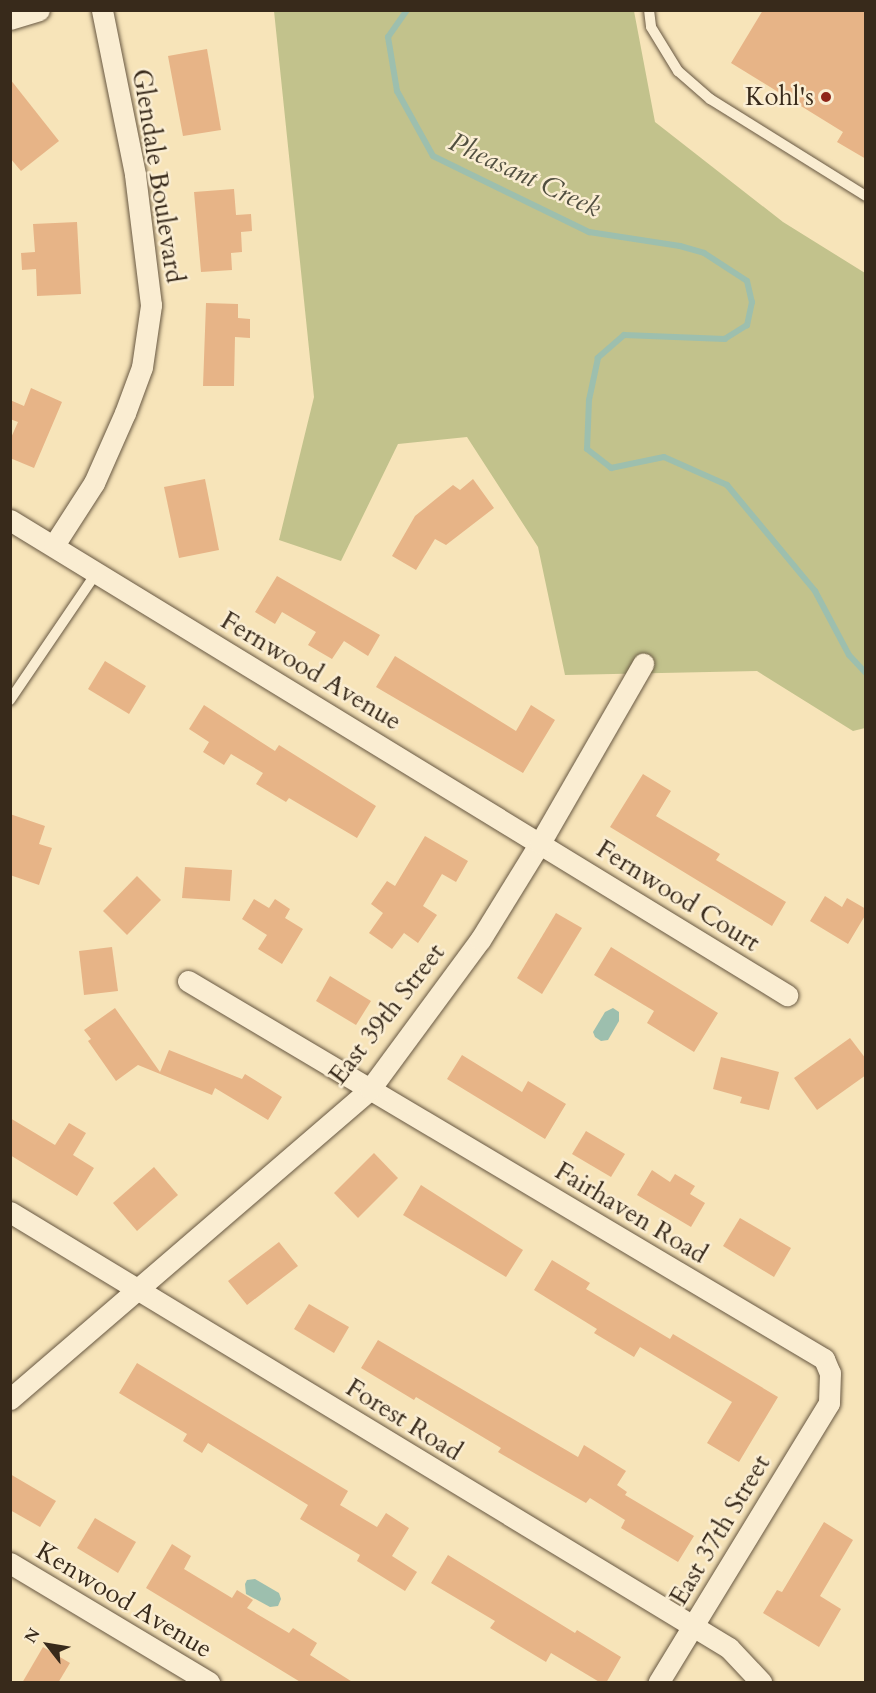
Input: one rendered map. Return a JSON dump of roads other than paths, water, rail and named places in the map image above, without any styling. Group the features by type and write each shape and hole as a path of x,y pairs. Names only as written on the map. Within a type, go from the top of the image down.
{"street":[{"path":"10,19 39,10"},
{"name":"Glendale Boulevard","path":"54,545 94,483 125,413 142,367 151,305 135,174 102,10"},
{"name":"Fernwood Avenue","path":"10,520 540,843"},
{"name":"East 39th Street","path":"10,1399 370,1089 480,940 540,843 643,664"},
{"name":"Fernwood Court","path":"540,843 787,995"},
{"name":"Fairhaven Road","path":"188,981 824,1359 830,1373 827,1405"},
{"name":"Forest Road","path":"10,1212 729,1648 761,1683"},
{"name":"East 37th Street","path":"659,1683 827,1405"},
{"name":"Kenwood Avenue","path":"10,1563 209,1683"}],"lane":[{"path":"649,10 651,27 678,71 710,99 866,196"},
{"path":"10,700 97,572"}],"waterway":[{"name":"Pheasant Creek","path":"407,10 388,37 397,91 433,156 589,232 680,246 704,253 747,281 752,302 747,325 725,339 624,335 598,358 589,400 587,449 611,468 664,457 727,485 815,591 849,655 866,673"}],"place":[{"name":"Kohl's","path":"826,97"}]}
